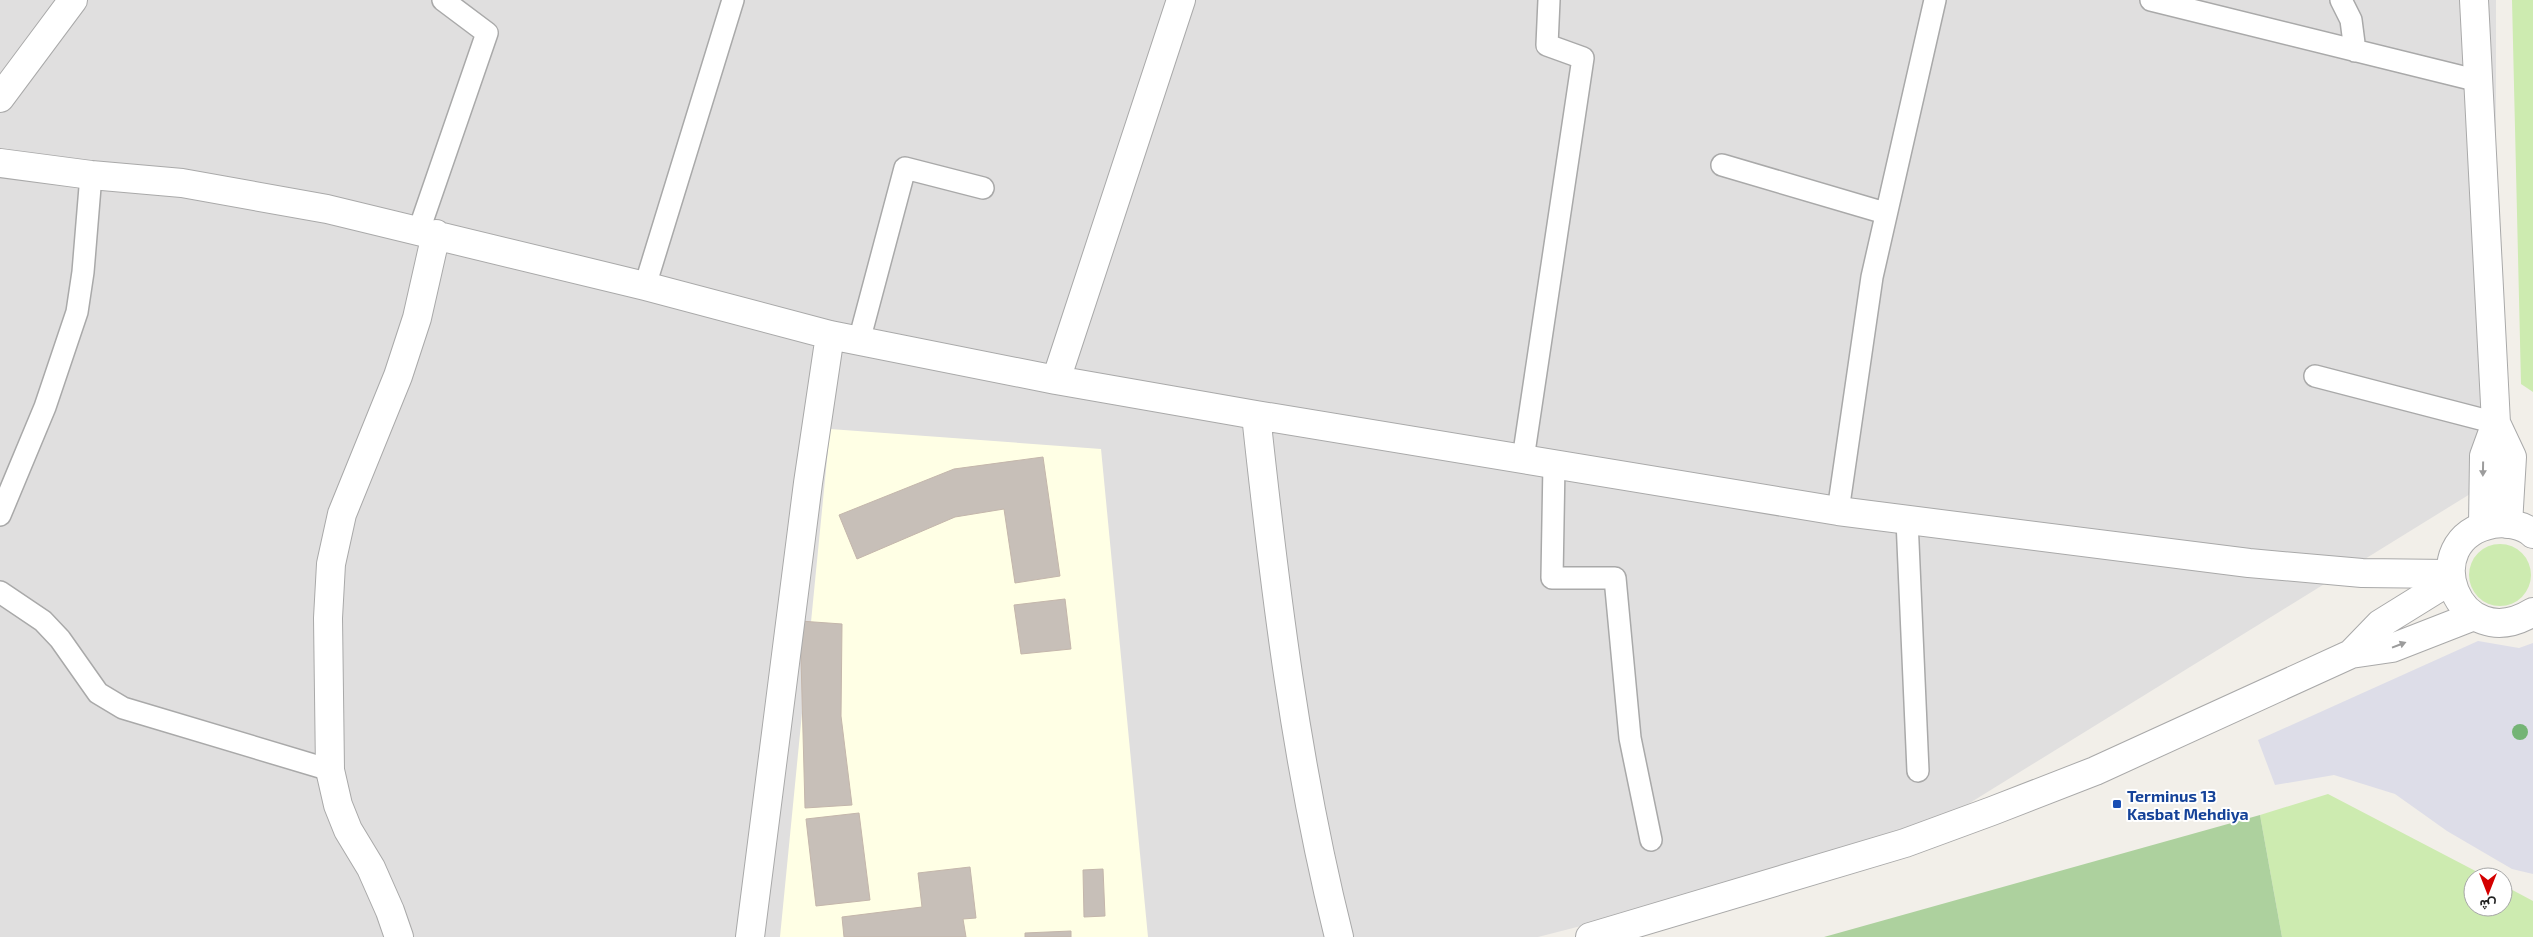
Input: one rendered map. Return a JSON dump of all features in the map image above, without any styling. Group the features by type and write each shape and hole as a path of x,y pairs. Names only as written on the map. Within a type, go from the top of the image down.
{"street":[{"path":"0,98 73,0"},
{"path":"1056,380 1181,0"},
{"path":"2474,0 2496,423 2512,457 2515,525 2463,540 2456,550 2450,577 2455,594 2463,606 2474,616 2489,622 2506,623 2521,619 2533,612"},
{"path":"0,163 91,175 182,183 327,209 645,286 830,335 1056,380 1256,415 1838,511 2249,563 2362,573 2450,577"},
{"path":"399,937 390,911 370,868 348,830 338,805 330,770 328,618 333,556 342,514 398,376 417,318 427,232"},
{"path":"750,937 808,483 830,335"},
{"path":"1256,415 1268,524 1297,735 1320,864 1339,937"},
{"path":"2351,654 2380,624 2450,577"},
{"path":"1590,937 1905,843 2095,771 2351,654 2392,648 2474,616"}],"lane":[{"path":"427,232 487,33 443,0"},
{"path":"645,286 733,0"},
{"path":"1523,459 1583,58 1547,45 1549,0"},
{"path":"1838,511 1869,295 1885,213 1935,0"},
{"path":"2150,0 2479,81"},
{"path":"2341,0 2351,20 2355,51"},
{"path":"1722,165 1885,213"},
{"path":"859,341 905,168 983,188"},
{"path":"0,515 66,352 77,312 83,272 91,175"},
{"path":"2315,376 2496,423"},
{"path":"1554,464 1552,578 1615,578 1630,738 1651,840"},
{"path":"1907,520 1918,771"},
{"path":"0,592 43,621 60,639 98,693 123,708 330,770"}],"shaded area":[{"path":"0,0 2496,0 2496,478 1905,843 1538,937 0,937"},
{"path":"830,429 1101,449 1148,937 780,937"},
{"path":"2478,641 2519,648 2533,643 2533,874 2509,867 2447,831 2395,794 2334,775 2275,785 2258,740"}],"green space":[{"path":"2512,0 2533,0 2533,392 2521,384"},
{"path":"2494,544 2506,544 2522,553 2529,563 2531,575 2529,587 2522,597 2506,606 2494,606 2483,601 2474,592 2469,581 2469,569 2474,558 2483,549"},
{"path":"2328,794 2468,867 2463,867 2463,917 2513,917 2513,890 2533,901 2533,937 2282,937 2260,815"},
{"path":"2260,815 2282,937 1824,937"}],"building":[{"path":"1043,457 1060,576 1015,583 1004,509 955,517 857,559 839,515 954,469"},
{"path":"1065,599 1071,649 1021,654 1014,605"},
{"path":"800,621 842,624 841,716 852,805 805,808"},
{"path":"859,813 870,900 816,906 806,819"},
{"path":"970,867 976,918 963,919 966,937 844,937 842,917 922,907 918,873"},
{"path":"1103,869 1105,916 1084,917 1083,870"},
{"path":"1071,931 1071,937 1025,937 1025,933"}],"place":[{"name":"Terminus 13 Kasbat Mehdiya","path":"2117,804"}]}
